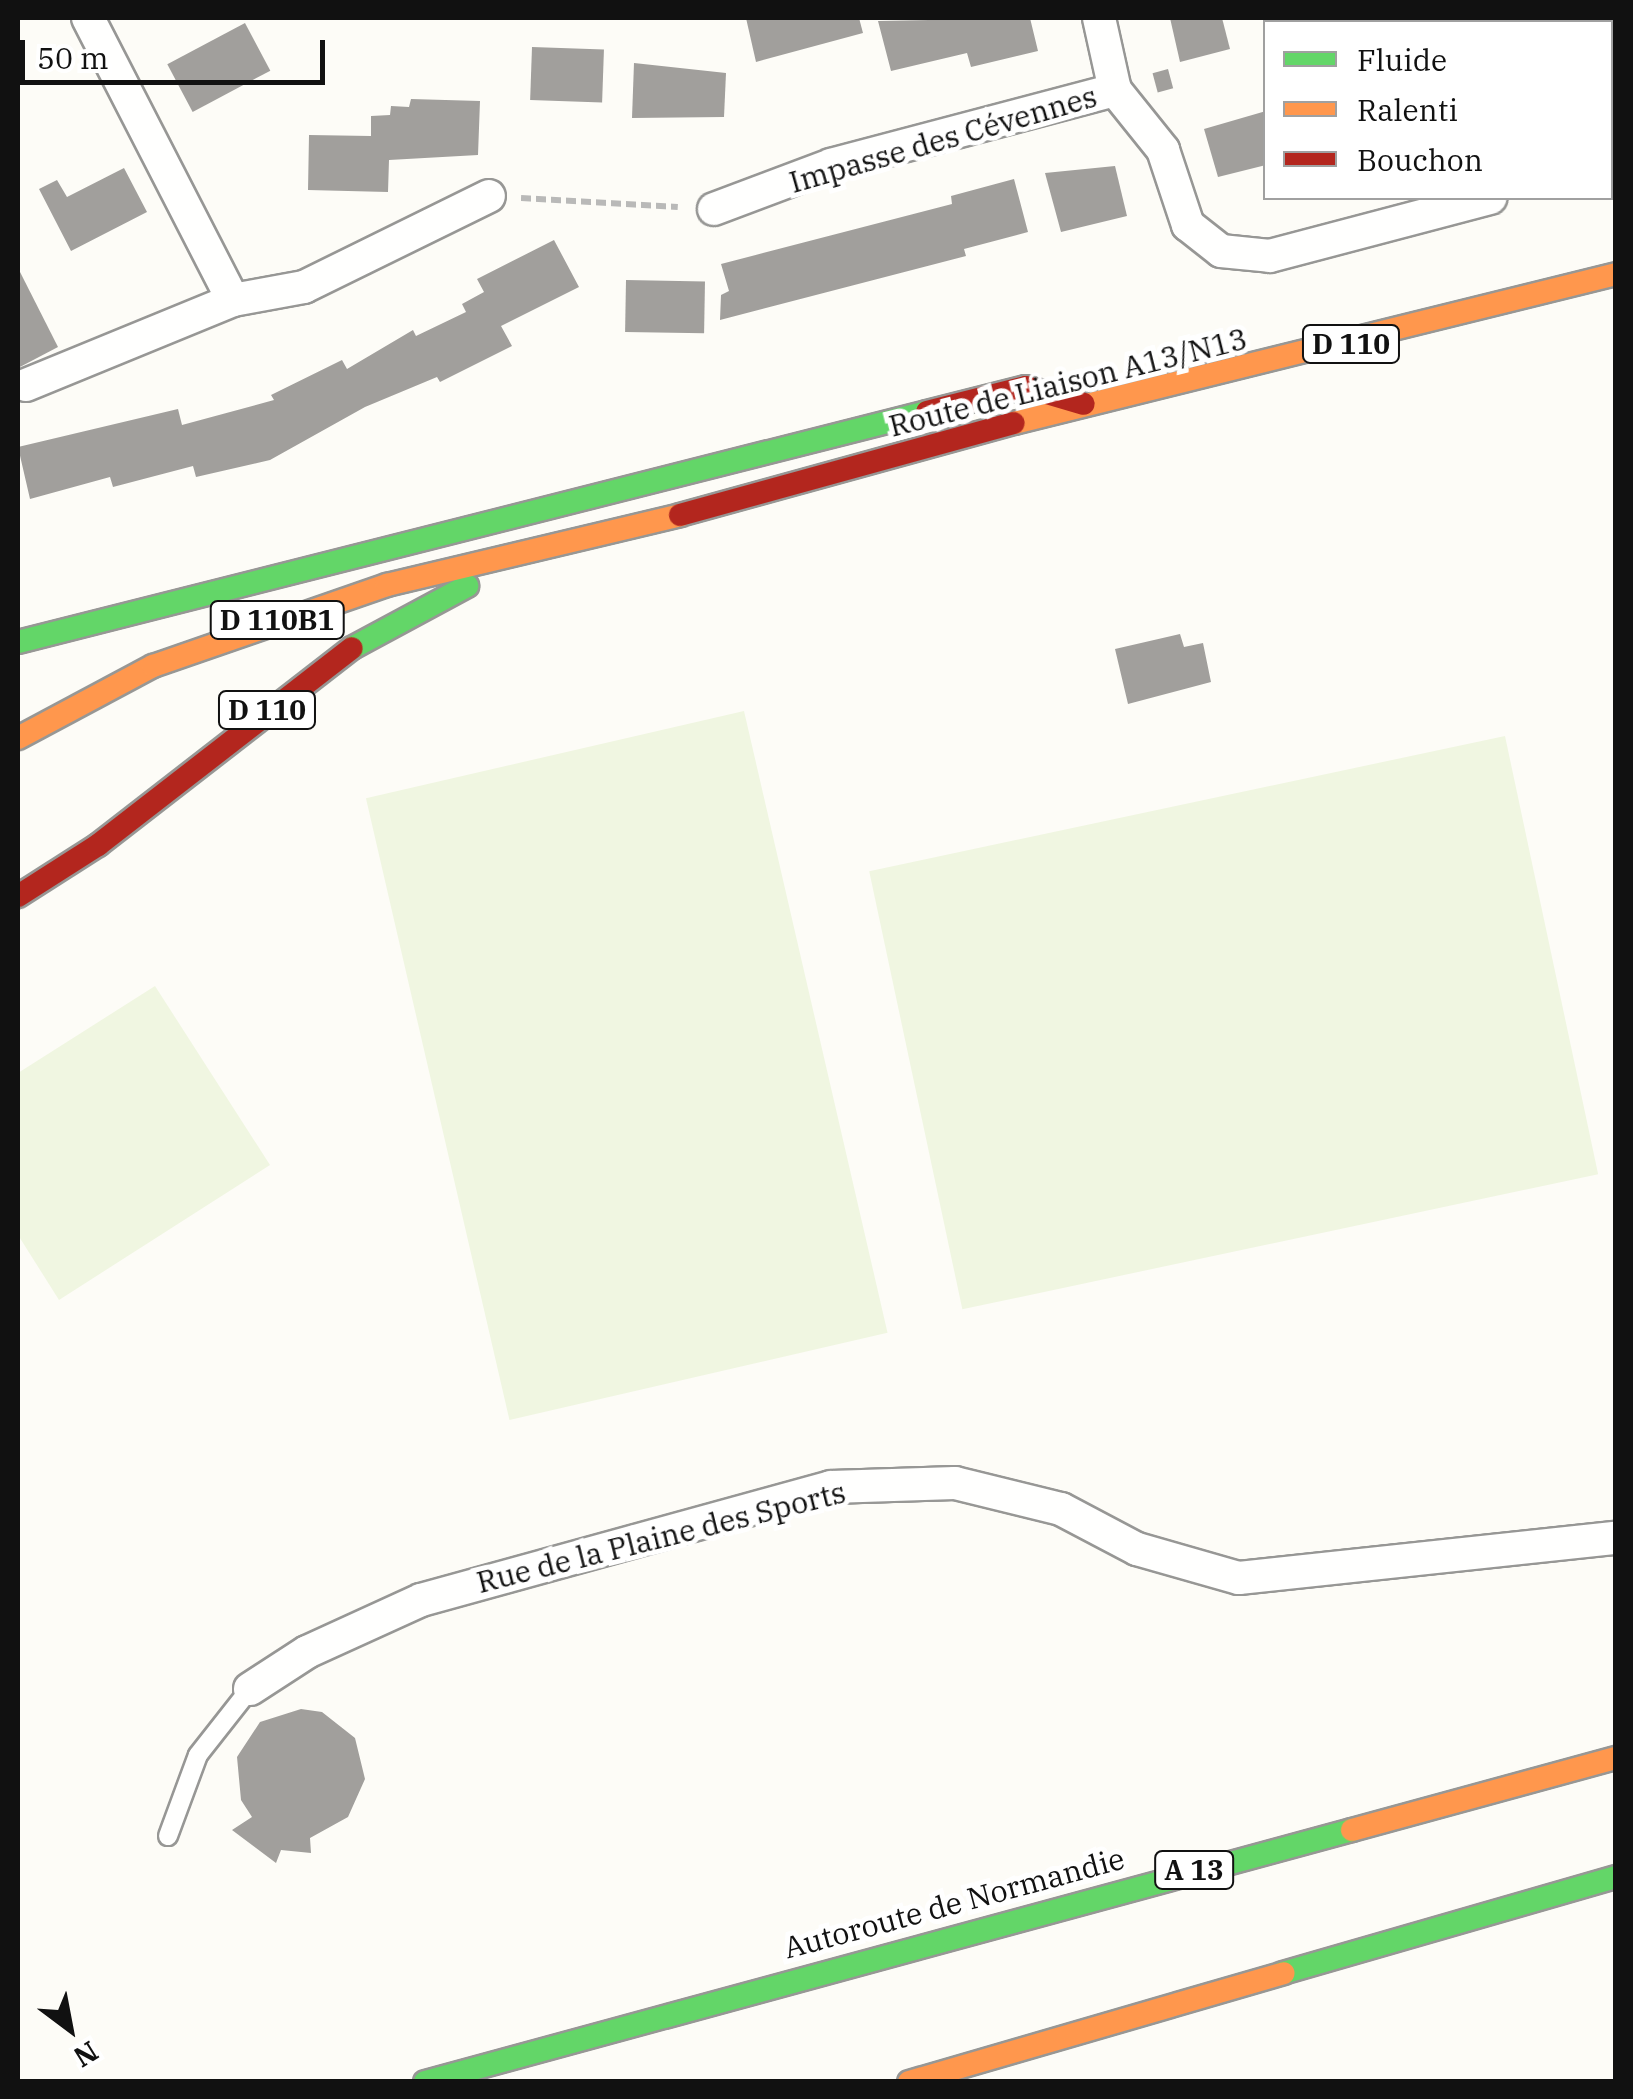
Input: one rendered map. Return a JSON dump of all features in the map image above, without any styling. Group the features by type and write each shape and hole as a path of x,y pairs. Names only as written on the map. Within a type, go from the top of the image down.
{"main road":[{"name":"Route de Liaison A13/N13","path":"536,554 1084,404 1616,274"},
{"name":"D 110","path":"18,642 1026,388 1084,404"},
{"name":"D 110","path":"18,896 98,845 356,644 536,554"},
{"name":"D 110B1","path":"18,738 92,693 286,616 387,584 536,554"},
{"name":"Autoroute de Normandie","path":"424,2082 1616,1758"},
{"path":"909,2082 1616,1877"}],"street":[{"path":"88,18 233,300"},
{"path":"1099,18 1116,90 1162,150 1188,225 1221,251 1270,256 1482,200"},
{"name":"Impasse des Cévennes","path":"714,210 832,165 1116,90"},
{"path":"26,384 233,300 304,287 489,196"},
{"name":"Rue de la Plaine des Sports","path":"250,1689 307,1652 420,1600 831,1487 955,1483 1062,1509 1137,1549 1240,1578 1616,1538"}],"lane":[{"path":"168,1836 198,1755 250,1689"}],"path":[{"path":"489,196 714,210"}],"green space":[{"path":"744,711 888,1333 509,1420 366,798"},
{"path":"1505,736 1598,1174 962,1309 869,871"},
{"path":"155,986 270,1165 59,1300 18,1235 18,1073"}],"building":[{"path":"746,18 859,18 863,33 756,62"},
{"path":"1030,18 1038,51 971,67 967,53 891,71 878,21"},
{"path":"1170,18 1222,18 1230,49 1180,62"},
{"path":"245,23 270,71 193,112 167,64"},
{"path":"1616,43 1616,96 1613,96"},
{"path":"532,47 604,50 602,102 530,100"},
{"path":"634,63 726,73 724,117 632,118"},
{"path":"1168,69 1173,88 1158,92 1153,73"},
{"path":"411,99 480,101 478,155 389,160 388,192 308,190 309,135 371,136 371,116 390,115 391,106 409,107"},
{"path":"1263,112 1263,166 1218,177 1204,129"},
{"path":"1115,166 1127,216 1061,232 1045,173"},
{"path":"124,168 147,212 71,251 39,189 57,180 67,197"},
{"path":"1014,179 1028,232 964,249 966,256 720,320 721,295 729,291 721,264 952,204 951,196"},
{"path":"554,240 579,287 501,326 512,346 440,382 437,377 365,407 270,460 196,477 193,466 113,487 110,477 30,499 18,447 178,409 182,425 274,400 271,395 342,360 347,369 413,330 416,336 466,312 462,304 484,292 477,279"},
{"path":"18,268 58,347 18,368"},
{"path":"626,280 705,281 704,333 625,332"},
{"path":"1180,634 1184,647 1203,643 1211,682 1128,704 1115,649"},
{"path":"301,1709 322,1712 355,1738 365,1779 348,1817 310,1838 311,1853 281,1850 276,1863 232,1830 252,1817 241,1800 237,1757 260,1722"}],"traffic: fast":[{"path":"18,642 927,412"},
{"path":"352,648 467,586"},
{"path":"425,2082 1352,1830"},
{"path":"1283,1973 1616,1877"}],"traffic: slow":[{"path":"1014,423 1616,274"},
{"path":"18,738 153,666 387,585 680,515"},
{"path":"1352,1830 1616,1758"},
{"path":"909,2082 1283,1973"}],"traffic: jam":[{"path":"927,412 1026,387 1084,404"},
{"path":"680,515 1014,423"},
{"path":"18,896 98,845 352,648"}]}
